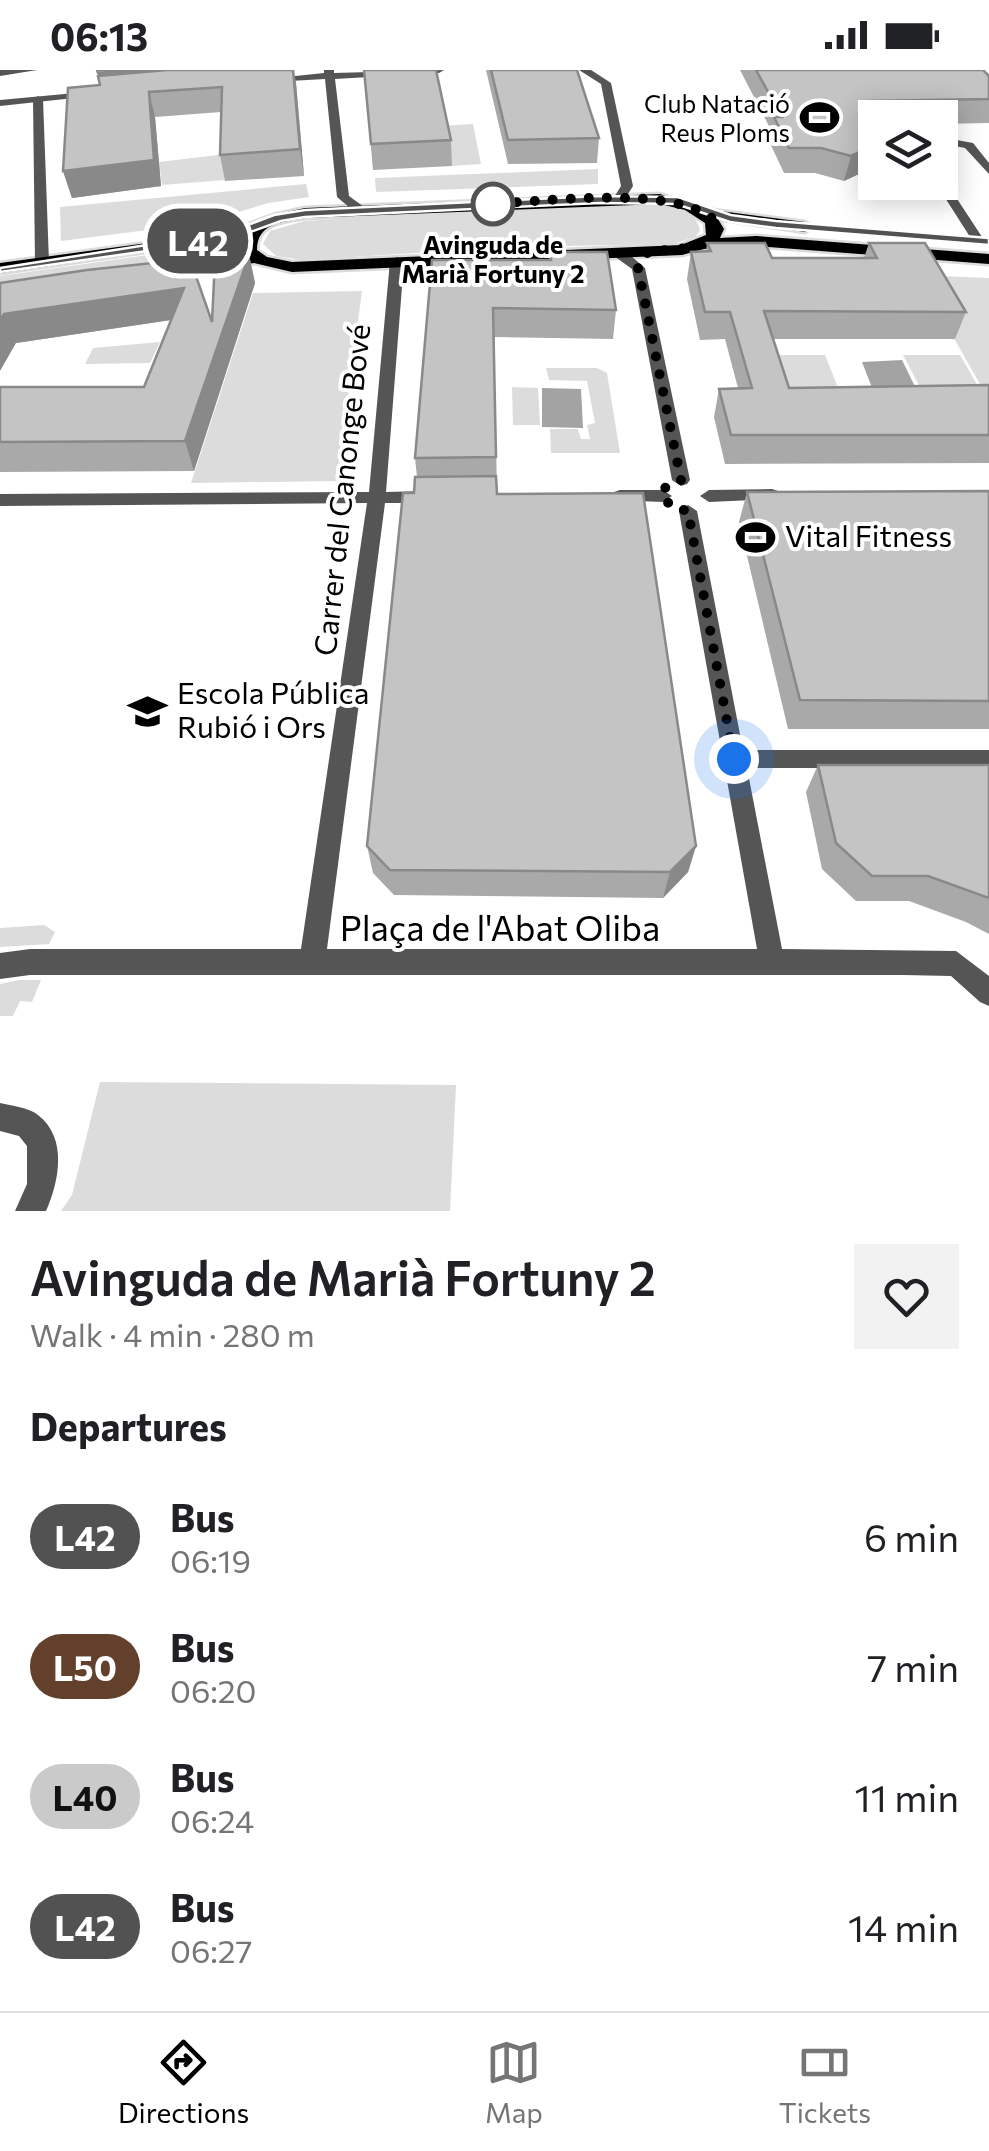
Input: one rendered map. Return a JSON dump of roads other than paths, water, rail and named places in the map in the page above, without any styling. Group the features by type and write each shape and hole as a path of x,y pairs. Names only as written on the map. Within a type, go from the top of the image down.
{"main road":[{"path":"0,268 206,240 278,218 322,212 623,193 678,201 706,213 752,222 814,227"},
{"path":"704,244 714,236 716,227 706,213"},
{"path":"255,228 247,246 262,261"},
{"path":"138,275 262,261 292,267 648,252 756,241 989,259"}],"street":[{"path":"252,80 439,70"},
{"path":"584,70 606,83 623,193"},
{"path":"7,72 28,78 32,99 42,262"},
{"path":"328,73 343,197 360,210"},
{"path":"0,103 108,92"},
{"path":"958,143 968,145 989,171"},
{"path":"322,212 343,197"},
{"path":"952,200 976,240"},
{"path":"618,252 638,268 681,480"},
{"path":"638,268 648,252"},
{"name":"Carrer del Canonge Bové","path":"312,964 377,497 397,261"},
{"path":"662,496 666,486 681,480 699,485 708,496"},
{"path":"708,496 783,495"},
{"path":"606,496 662,496 672,507 688,511 703,507 708,496"},
{"path":"0,500 453,497"},
{"path":"688,511 772,963"},
{"path":"734,759 989,759"},
{"name":"Plaça de l'Abat Oliba","path":"0,966 30,962 956,964 989,993"},
{"path":"0,1117 27,1124 42,1142 42,1184 30,1211"}],"place":[{"name":"Club Natació Reus Ploms","path":"820,118"},
{"name":"Avinguda de Marià Fortuny 2","path":"493,204"},
{"name":"Vital Fitness","path":"755,537"},
{"name":"Escola Pública Rubió i Ors","path":"147,711"}]}
